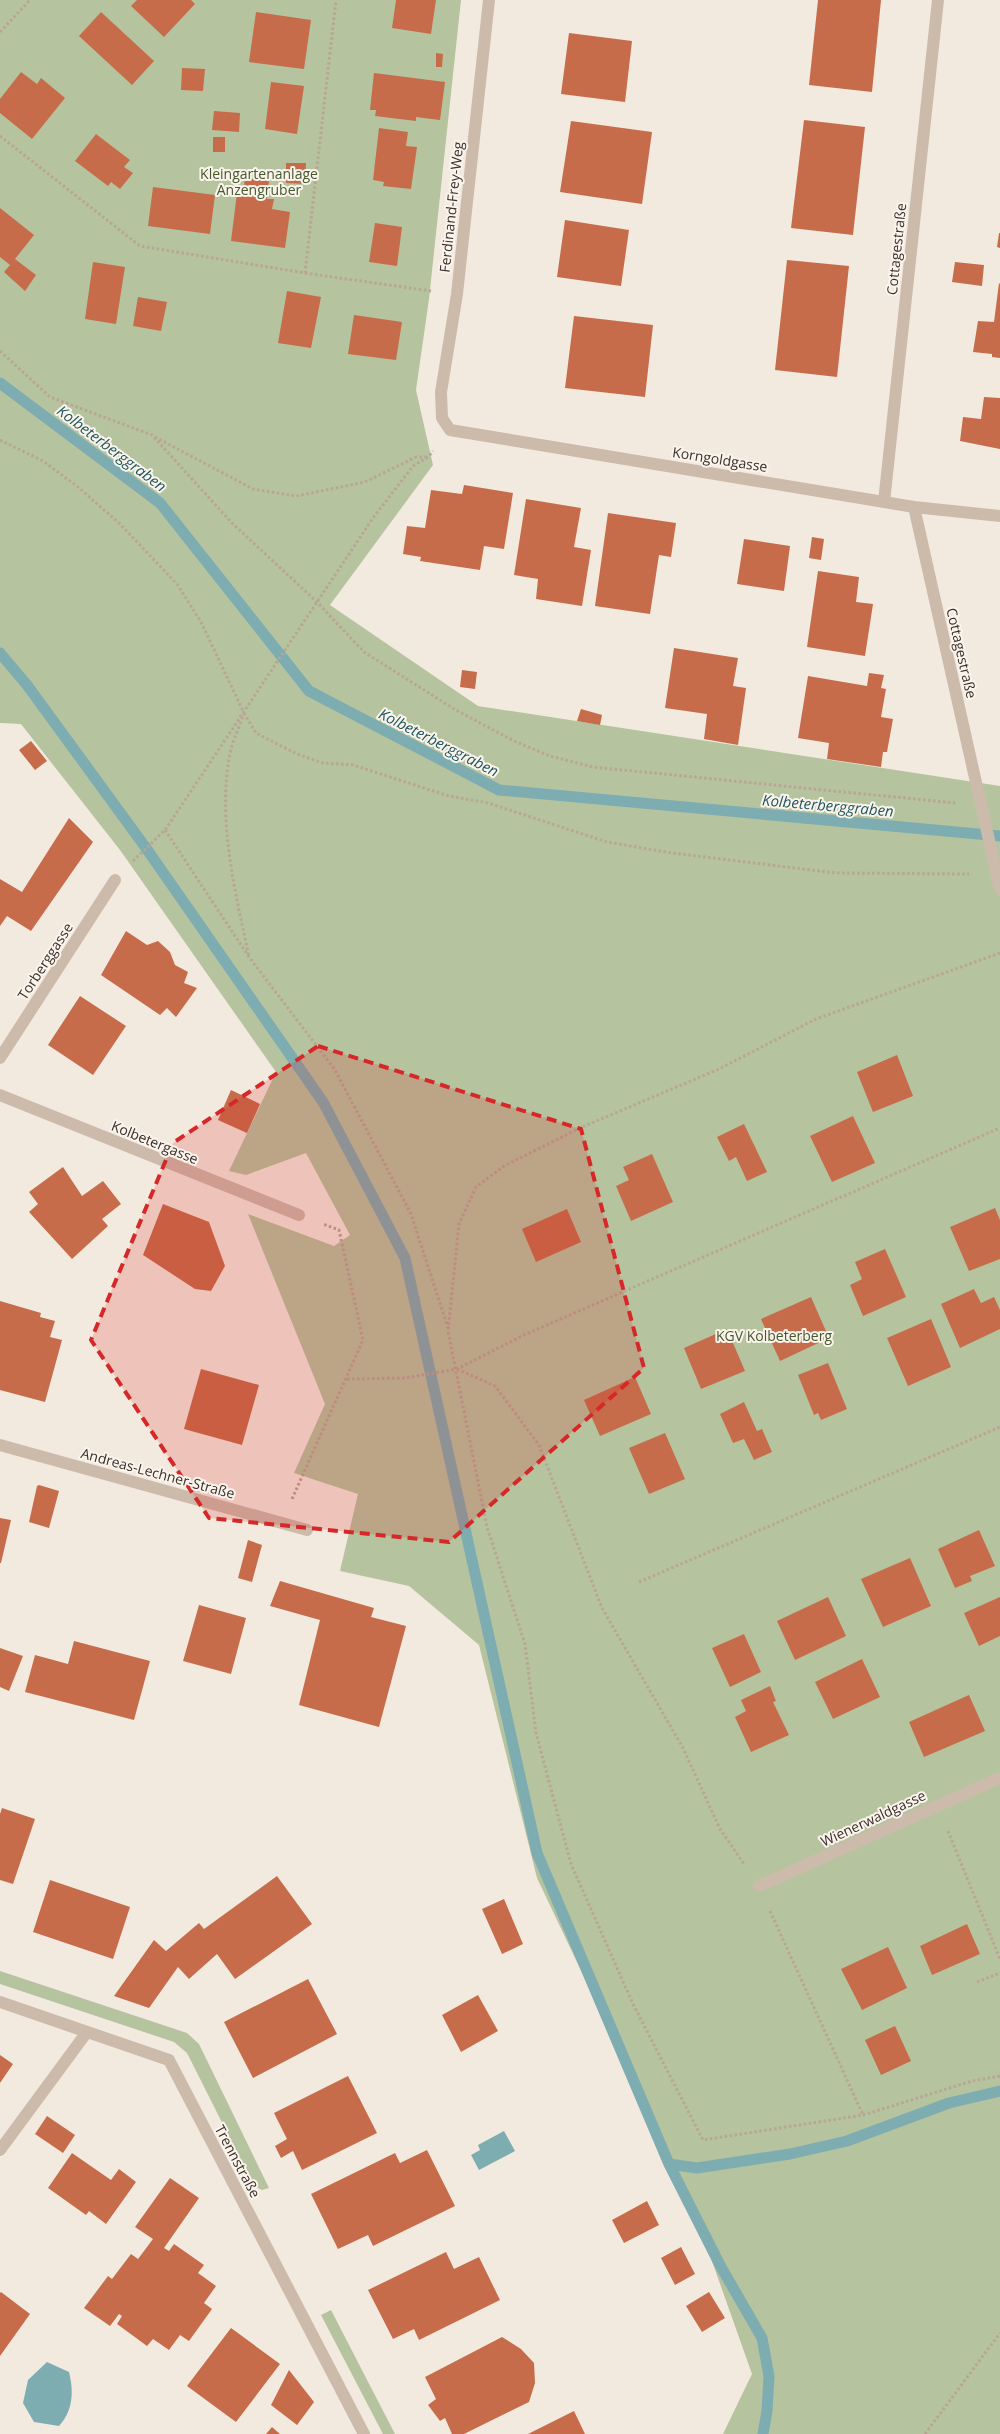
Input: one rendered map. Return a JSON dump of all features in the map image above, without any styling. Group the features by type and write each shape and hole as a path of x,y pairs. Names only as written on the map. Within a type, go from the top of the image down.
{"street":[{"name":"Ferdinand-Frey-Weg","path":"442,418 441,392 456,294 489,0"},
{"name":"Cottagestraße","path":"884,502 938,0"},
{"name":"Korngoldgasse","path":"442,418 450,430 914,507 1000,516"},
{"name":"Cottagestraße","path":"914,507 1000,888"},
{"name":"Torberggasse","path":"0,1058 115,880"},
{"name":"Kolbetergasse","path":"0,1095 299,1216"},
{"name":"Andreas-Lechner-Straße","path":"0,1445 307,1530"},
{"name":"Wienerwaldgasse","path":"759,1886 1000,1778"},
{"name":"Trennstraße","path":"0,2002 169,2060 364,2434"},
{"path":"0,2150 87,2032"}],"path":[{"path":"0,32 30,0"},
{"path":"305,273 336,0"},
{"path":"0,136 140,246 305,273 456,294"},
{"path":"0,351 50,397 152,435 253,489 296,496 365,482 416,457 428,457 413,466 373,518 165,830 115,880"},
{"path":"152,435 232,524 317,602 364,652 454,709 514,741 550,756 593,767 981,806"},
{"path":"0,440 42,461 78,487 120,524 176,584 201,622 244,713 256,733 297,754 324,763 353,764 449,796 488,803 607,842 719,860 836,873 980,874 1000,888"},
{"path":"244,713 230,752 226,797 228,856 249,957"},
{"path":"165,830 249,957 335,1070 412,1214 458,1369 469,1443 488,1527 525,1644 536,1733 571,1864 633,2004 703,2140 862,2115 972,2082 1000,2076"},
{"path":"448,1331 459,1224 476,1187 504,1166 580,1128 719,1069 816,1019 1000,953"},
{"path":"347,1379 405,1378 458,1369 526,1334 1000,1128"},
{"path":"281,1522 363,1340 339,1230 299,1216"},
{"path":"458,1369 495,1386 539,1445 602,1608 683,1748 720,1830 759,1886 862,2115"},
{"path":"639,1582 1000,1428"},
{"path":"937,1805 1000,1959"},
{"path":"976,1982 1000,1973"},
{"path":"925,2434 1000,2333"}],"highlighted area":[{"path":"318,1046 581,1129 644,1368 449,1542 209,1518 91,1340 173,1143"}],"green space":[{"path":"0,0 461,0 429,299 416,390 433,465 330,605 478,706 1000,786 1000,2434 723,2434 752,2374 691,2202 537,1878 479,1645 409,1586 340,1571 358,1494 294,1473 325,1404 248,1214 334,1246 350,1235 306,1153 246,1175 229,1171 276,1072 120,850 21,724 0,723"},
{"path":"0,1971 187,2033 199,2044 269,2188 262,2190 254,2186 187,2053 174,2042 0,1984"},
{"path":"331,2310 395,2434 383,2434 321,2315"}],"water":[{"path":"504,2131 515,2151 479,2170 471,2155 480,2150 478,2145"},
{"path":"47,2362 69,2372 71,2379 72,2394 70,2408 59,2426 34,2422 23,2403 28,2380"}],"building":[{"path":"137,0 191,0 195,4 164,37 131,6"},
{"path":"396,0 436,0 431,34 392,28"},
{"path":"818,0 881,0 872,92 809,85"},
{"path":"101,12 154,61 132,85 79,36"},
{"path":"256,12 311,20 304,69 249,62"},
{"path":"569,33 632,41 625,102 561,94"},
{"path":"436,53 443,54 442,67 436,67"},
{"path":"182,68 205,69 203,91 181,90"},
{"path":"21,72 37,84 41,78 65,98 32,139 0,113 0,99"},
{"path":"374,73 445,82 440,120 416,117 416,121 375,116 376,110 370,110"},
{"path":"271,82 304,86 297,134 265,129"},
{"path":"214,111 240,113 239,132 212,130"},
{"path":"804,120 865,127 853,235 791,228"},
{"path":"571,121 652,132 642,204 560,192"},
{"path":"379,128 408,132 406,146 417,147 411,189 383,186 384,182 373,180"},
{"path":"96,134 130,160 124,167 133,173 120,189 111,182 108,186 75,161"},
{"path":"213,137 225,137 225,152 213,152"},
{"path":"286,163 306,163 305,184 286,183"},
{"path":"245,178 269,181 267,199 274,199 272,209 290,212 285,248 231,241 237,193 243,194"},
{"path":"153,187 215,195 210,234 148,226"},
{"path":"0,208 34,235 15,259 36,275 25,291 4,272 10,265 0,257"},
{"path":"565,220 629,230 621,286 557,277"},
{"path":"375,223 402,227 397,266 369,262"},
{"path":"1000,233 1000,248 997,247"},
{"path":"787,260 849,266 837,377 775,370"},
{"path":"93,262 125,267 116,324 85,319"},
{"path":"955,262 984,265 982,286 952,282"},
{"path":"999,283 1000,358 992,357 992,354 973,352 978,321 994,322"},
{"path":"287,291 321,297 311,348 278,343"},
{"path":"138,297 167,302 161,331 133,326"},
{"path":"354,315 402,322 396,360 348,354"},
{"path":"574,316 653,325 645,397 565,388"},
{"path":"984,397 1000,398 1000,449 960,441 963,417 981,419"},
{"path":"464,485 513,493 504,549 484,546 480,570 420,561 421,557 403,554 407,526 425,528 431,490 462,494"},
{"path":"526,499 581,508 574,547 591,550 582,606 536,599 538,579 514,575"},
{"path":"608,513 676,523 671,557 659,555 650,614 595,606"},
{"path":"812,537 824,539 821,560 809,558"},
{"path":"744,539 790,546 784,591 737,584"},
{"path":"818,571 859,577 856,602 873,604 865,656 807,647"},
{"path":"674,648 738,658 733,686 746,688 738,745 704,739 707,714 665,708"},
{"path":"462,670 477,672 475,689 460,687"},
{"path":"869,673 884,675 881,688 886,689 881,717 893,719 887,752 883,752 881,767 827,759 829,743 798,738 808,676 867,686"},
{"path":"581,709 602,715 600,725 577,721"},
{"path":"31,741 47,761 35,770 19,750"},
{"path":"69,818 93,842 31,931 7,916 0,926 0,879 22,892"},
{"path":"126,931 147,945 158,941 170,952 175,965 188,972 184,983 197,988 176,1017 167,1008 160,1015 101,975"},
{"path":"80,996 126,1026 93,1075 48,1045"},
{"path":"897,1055 913,1096 873,1112 857,1072"},
{"path":"231,1090 260,1104 247,1133 218,1120"},
{"path":"853,1116 875,1163 832,1182 810,1136"},
{"path":"744,1124 767,1172 747,1181 736,1157 729,1161 717,1137"},
{"path":"652,1154 673,1202 631,1221 616,1186 629,1180 623,1167"},
{"path":"63,1167 82,1196 103,1181 121,1204 102,1219 108,1226 72,1259 29,1212 38,1204 29,1192"},
{"path":"163,1204 209,1222 225,1266 211,1291 195,1289 143,1255"},
{"path":"995,1208 1000,1220 1000,1259 969,1271 950,1227"},
{"path":"567,1209 581,1242 536,1262 522,1229"},
{"path":"885,1249 906,1297 863,1316 850,1285 862,1279 855,1262"},
{"path":"974,1289 981,1303 994,1297 1000,1310 1000,1329 960,1348 941,1304"},
{"path":"811,1297 829,1338 780,1361 761,1319"},
{"path":"0,1301 41,1313 40,1317 55,1321 50,1337 62,1340 45,1402 0,1390"},
{"path":"931,1319 951,1367 908,1386 887,1338"},
{"path":"727,1329 745,1371 701,1389 684,1348"},
{"path":"828,1363 847,1409 821,1420 818,1413 814,1415 798,1375"},
{"path":"201,1369 259,1385 242,1445 184,1429"},
{"path":"635,1377 651,1414 600,1436 584,1400"},
{"path":"744,1402 757,1431 762,1429 772,1452 754,1460 744,1439 733,1443 720,1414"},
{"path":"665,1433 685,1479 649,1494 629,1448"},
{"path":"37,1486 59,1491 49,1528 29,1522"},
{"path":"0,1518 11,1520 1,1563 0,1563"},
{"path":"979,1530 995,1566 970,1576 972,1581 955,1588 938,1549"},
{"path":"248,1540 262,1545 252,1582 238,1578"},
{"path":"910,1558 931,1606 883,1627 861,1579"},
{"path":"280,1581 374,1608 371,1617 406,1626 379,1727 299,1705 320,1620 270,1606"},
{"path":"828,1597 846,1636 795,1660 777,1621"},
{"path":"1000,1597 1000,1636 979,1646 964,1613"},
{"path":"199,1605 246,1618 231,1674 183,1661"},
{"path":"744,1634 761,1672 730,1687 712,1648"},
{"path":"74,1641 150,1661 134,1720 25,1692 35,1655 68,1664"},
{"path":"0,1648 23,1656 9,1691 0,1687"},
{"path":"862,1659 880,1697 833,1719 815,1682"},
{"path":"770,1686 776,1701 773,1702 789,1735 751,1752 735,1717 746,1711 741,1700"},
{"path":"969,1695 985,1731 924,1757 909,1722"},
{"path":"2,1808 35,1819 13,1884 0,1880 0,1814"},
{"path":"277,1876 312,1924 235,1979 217,1954 189,1979 178,1967 149,2008 114,1996 154,1940 166,1951 199,1923 204,1929"},
{"path":"50,1880 130,1907 113,1959 33,1932"},
{"path":"504,1899 523,1944 502,1954 482,1909"},
{"path":"967,1924 980,1954 932,1975 920,1946"},
{"path":"888,1947 907,1988 862,2010 841,1969"},
{"path":"308,1979 337,2034 253,2078 224,2022"},
{"path":"478,1995 498,2031 461,2052 442,2015"},
{"path":"895,2026 911,2061 881,2075 865,2040"},
{"path":"0,2055 13,2064 0,2083"},
{"path":"348,2076 377,2133 302,2170 293,2151 281,2158 275,2146 287,2139 274,2113"},
{"path":"47,2116 75,2135 63,2153 35,2134"},
{"path":"427,2150 455,2206 373,2246 368,2235 338,2249 311,2194 395,2153 400,2163"},
{"path":"72,2153 111,2180 119,2169 136,2182 106,2224 89,2211 86,2215 48,2188"},
{"path":"170,2178 199,2198 164,2248 169,2251 174,2244 204,2265 198,2273 216,2286 204,2303 212,2309 189,2341 180,2335 169,2350 153,2339 147,2346 117,2324 122,2316 119,2314 110,2326 84,2308 108,2276 112,2279 131,2254 138,2259 153,2239 135,2227"},
{"path":"647,2201 659,2225 624,2243 612,2220"},
{"path":"681,2247 695,2274 675,2285 661,2258"},
{"path":"446,2252 454,2269 479,2257 500,2300 419,2340 414,2329 393,2339 368,2290"},
{"path":"709,2292 725,2318 702,2332 686,2306"},
{"path":"0,2293 30,2314 0,2356"},
{"path":"231,2328 280,2364 236,2422 187,2386"},
{"path":"502,2337 521,2349 534,2363 535,2383 529,2402 464,2434 452,2434 445,2418 440,2421 428,2405 436,2399 425,2377"},
{"path":"289,2370 314,2402 297,2425 271,2405"},
{"path":"574,2411 585,2434 528,2434"},
{"path":"272,2427 280,2434 266,2434"}],"waterway":[{"name":"Kolbeterberggraben","path":"0,383 160,503 309,691 499,790 1000,836"},
{"path":"0,653 27,685 146,848 323,1102 405,1258 537,1853 669,2164 721,2267 762,2338 769,2376 767,2411 763,2434"},
{"path":"669,2164 697,2168 790,2154 847,2141 949,2103 1000,2091"}],"park label":[{"name":"Kleingartenanlage Anzengruber","path":"259,182"},
{"name":"KGV Kolbeterberg","path":"774,1335"}]}
